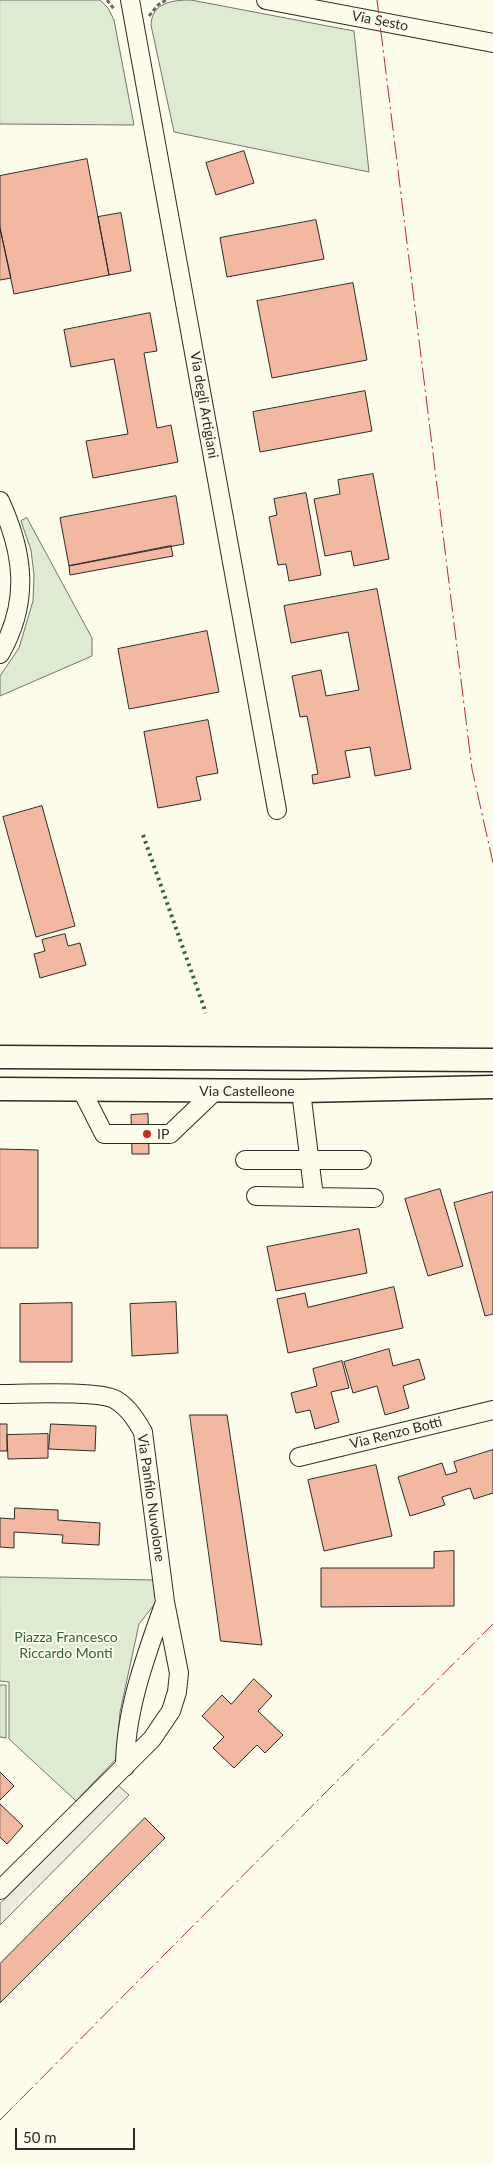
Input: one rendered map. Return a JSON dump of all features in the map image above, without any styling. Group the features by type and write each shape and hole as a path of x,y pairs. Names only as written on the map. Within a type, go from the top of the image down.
{"main road":[{"path":"0,1057 493,1060"},
{"name":"Via Castelleone","path":"0,1089 301,1091 493,1088"}],"street":[{"name":"Via degli Artigiani","path":"130,0 278,810"},
{"name":"Via Sesto","path":"266,0 493,43"},
{"path":"0,501 12,527 19,552 21,580 14,623 0,654"},
{"path":"81,1089 104,1134 170,1134 216,1090"},
{"path":"301,1091 314,1197"},
{"path":"245,1160 362,1160"},
{"path":"256,1196 374,1198"},
{"name":"Via Panfilo Nuvolone","path":"0,1394 95,1395 115,1399 131,1412 143,1432 165,1602 179,1673 172,1711 152,1739 0,1890"},
{"name":"Via Renzo Botti","path":"299,1457 493,1410"},
{"name":"Via Panfilo Nuvolone","path":"125,1767 125,1743 129,1719 152,1636 165,1602"},
{"path":"129,1719 133,1730 138,1736 152,1739"}],"green space":[{"path":"0,0 100,0 108,8 114,20 134,125 0,124"},
{"path":"191,0 354,31 369,172 174,132 151,25 152,17 159,7 165,4"},
{"path":"27,518 92,638 92,656 0,696 0,676 19,648 33,601 34,575 31,550 21,521"},
{"name":"Piazza Francesco Riccardo Monti","path":"0,1577 155,1580 157,1601 139,1624 120,1712 116,1759 76,1801 9,1739 9,1682 0,1681"},
{"path":"0,1685 6,1685 6,1738 0,1737"}],"shaded area":[{"path":"119,1786 129,1795 0,1925 0,1904"}],"building":[{"path":"244,151 254,183 216,195 206,163"},
{"path":"87,159 109,275 14,294 0,228 0,176"},
{"path":"121,213 131,271 109,275 98,217"},
{"path":"316,220 324,259 227,277 220,238"},
{"path":"0,228 11,278 0,280"},
{"path":"353,283 367,360 272,378 257,301"},
{"path":"150,313 157,351 144,353 157,428 171,425 178,462 93,478 86,441 128,434 114,359 71,367 64,330"},
{"path":"365,391 372,431 260,452 253,412"},
{"path":"373,474 389,559 354,566 351,551 325,556 314,499 340,494 338,480"},
{"path":"306,493 321,575 289,581 286,564 278,565 269,517 277,515 274,499"},
{"path":"176,496 184,544 69,566 60,518"},
{"path":"171,546 173,556 70,575 69,566"},
{"path":"377,589 411,769 375,776 370,747 345,751 350,777 313,784 312,775 318,774 307,716 300,717 292,676 321,670 326,696 359,690 348,632 291,643 284,606"},
{"path":"207,631 219,692 129,709 118,649"},
{"path":"208,720 218,773 196,777 201,800 158,808 144,732"},
{"path":"42,806 75,926 36,937 3,817"},
{"path":"65,934 68,946 80,943 86,965 40,978 34,954 45,951 42,940"},
{"path":"148,1114 149,1154 132,1154 131,1115"},
{"path":"0,1149 38,1150 38,1248 0,1248"},
{"path":"440,1189 463,1266 428,1276 405,1199"},
{"path":"493,1192 493,1314 485,1316 454,1203"},
{"path":"359,1229 367,1273 276,1291 267,1247"},
{"path":"394,1287 403,1328 288,1353 277,1299 305,1293 308,1307"},
{"path":"176,1302 178,1353 132,1356 130,1304"},
{"path":"72,1303 72,1362 20,1362 20,1304"},
{"path":"389,1349 393,1366 419,1359 425,1379 403,1386 409,1408 385,1415 377,1386 353,1393 344,1362"},
{"path":"342,1361 349,1388 331,1392 339,1422 315,1429 310,1410 296,1413 291,1393 317,1386 313,1369"},
{"path":"190,1415 227,1415 262,1645 221,1641"},
{"path":"0,1424 7,1424 7,1451 0,1451"},
{"path":"51,1424 96,1426 95,1451 49,1449"},
{"path":"48,1434 48,1458 8,1459 7,1435"},
{"path":"493,1450 493,1493 474,1499 470,1488 442,1497 445,1505 410,1516 398,1477 442,1463 446,1475 457,1472 454,1462"},
{"path":"376,1465 392,1536 324,1551 308,1480"},
{"path":"15,1508 58,1510 58,1520 100,1523 99,1545 62,1543 63,1535 14,1532 14,1548 0,1547 0,1518 14,1519"},
{"path":"454,1551 454,1606 321,1607 321,1568 434,1568 434,1552"},
{"path":"254,1679 272,1696 258,1711 283,1735 265,1753 257,1745 234,1768 213,1748 224,1737 202,1716 222,1695 231,1704"},
{"path":"0,1772 14,1786 0,1800"},
{"path":"0,1804 23,1826 7,1844 0,1837"},
{"path":"145,1818 165,1838 0,2003 0,1964"}],"hedge":[{"path":"143,835 206,1013"}],"power":[{"path":"377,0 472,769 493,863"},
{"path":"0,2120 493,1624"}],"place":[{"name":"IP","path":"147,1134"}]}
